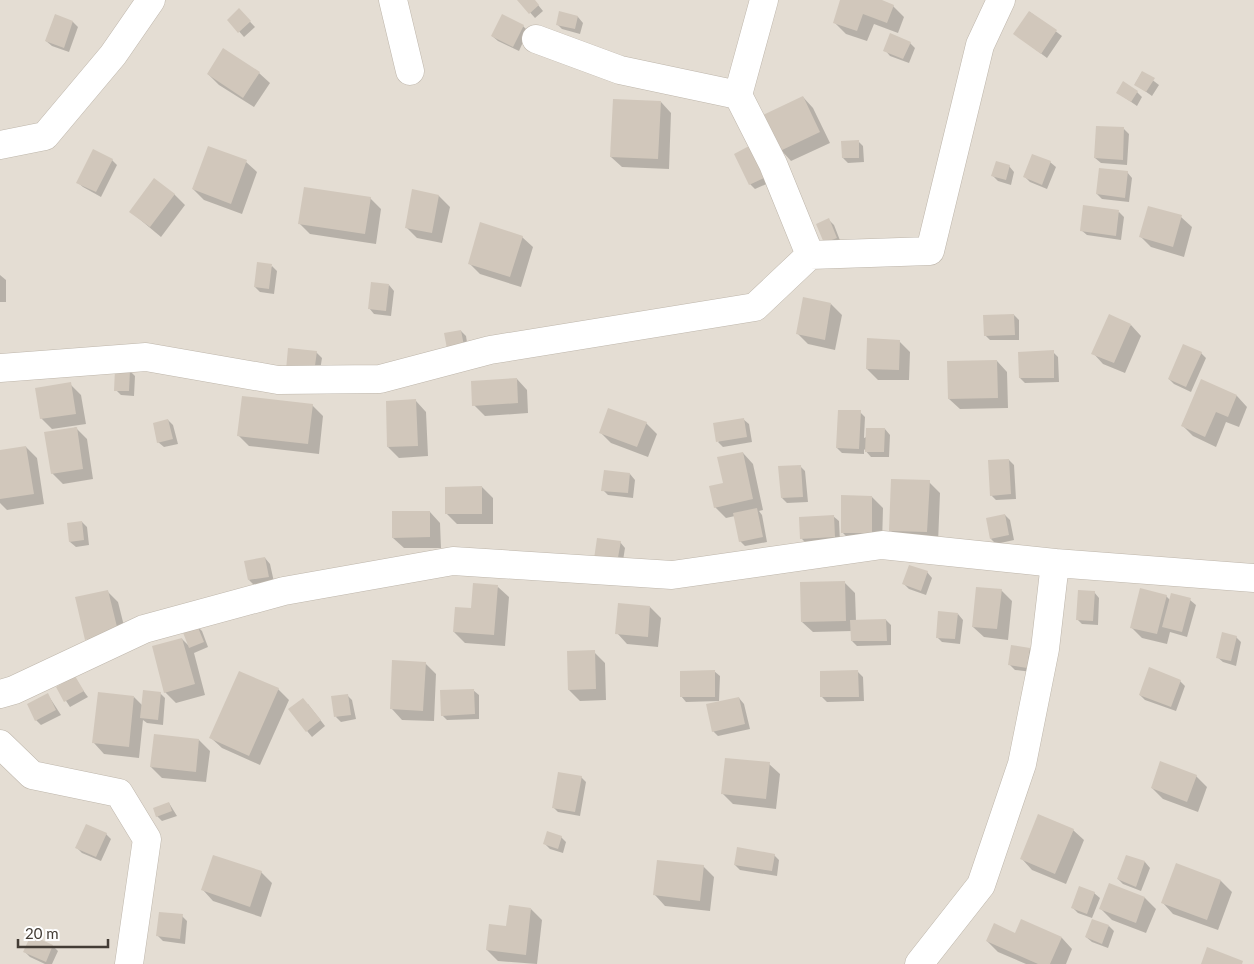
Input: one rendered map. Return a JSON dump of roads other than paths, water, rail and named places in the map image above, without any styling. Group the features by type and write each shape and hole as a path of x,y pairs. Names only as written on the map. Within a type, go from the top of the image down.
{"street":[{"path":"0,145 45,136 113,55 151,0"},
{"path":"393,0 410,71"},
{"path":"764,0 738,95 773,164 810,255"},
{"path":"0,368 146,357 278,380 380,379 490,350 755,307 810,255 930,251 980,45 1001,0"},
{"path":"536,39 620,70 738,95"},
{"path":"0,694 14,690 144,628 284,591 453,562 672,575 882,545 1055,563 1254,578"},
{"path":"919,964 981,886 1019,773 1045,649 1055,563"},
{"path":"0,744 32,775 119,793 146,839 129,964"}]}
